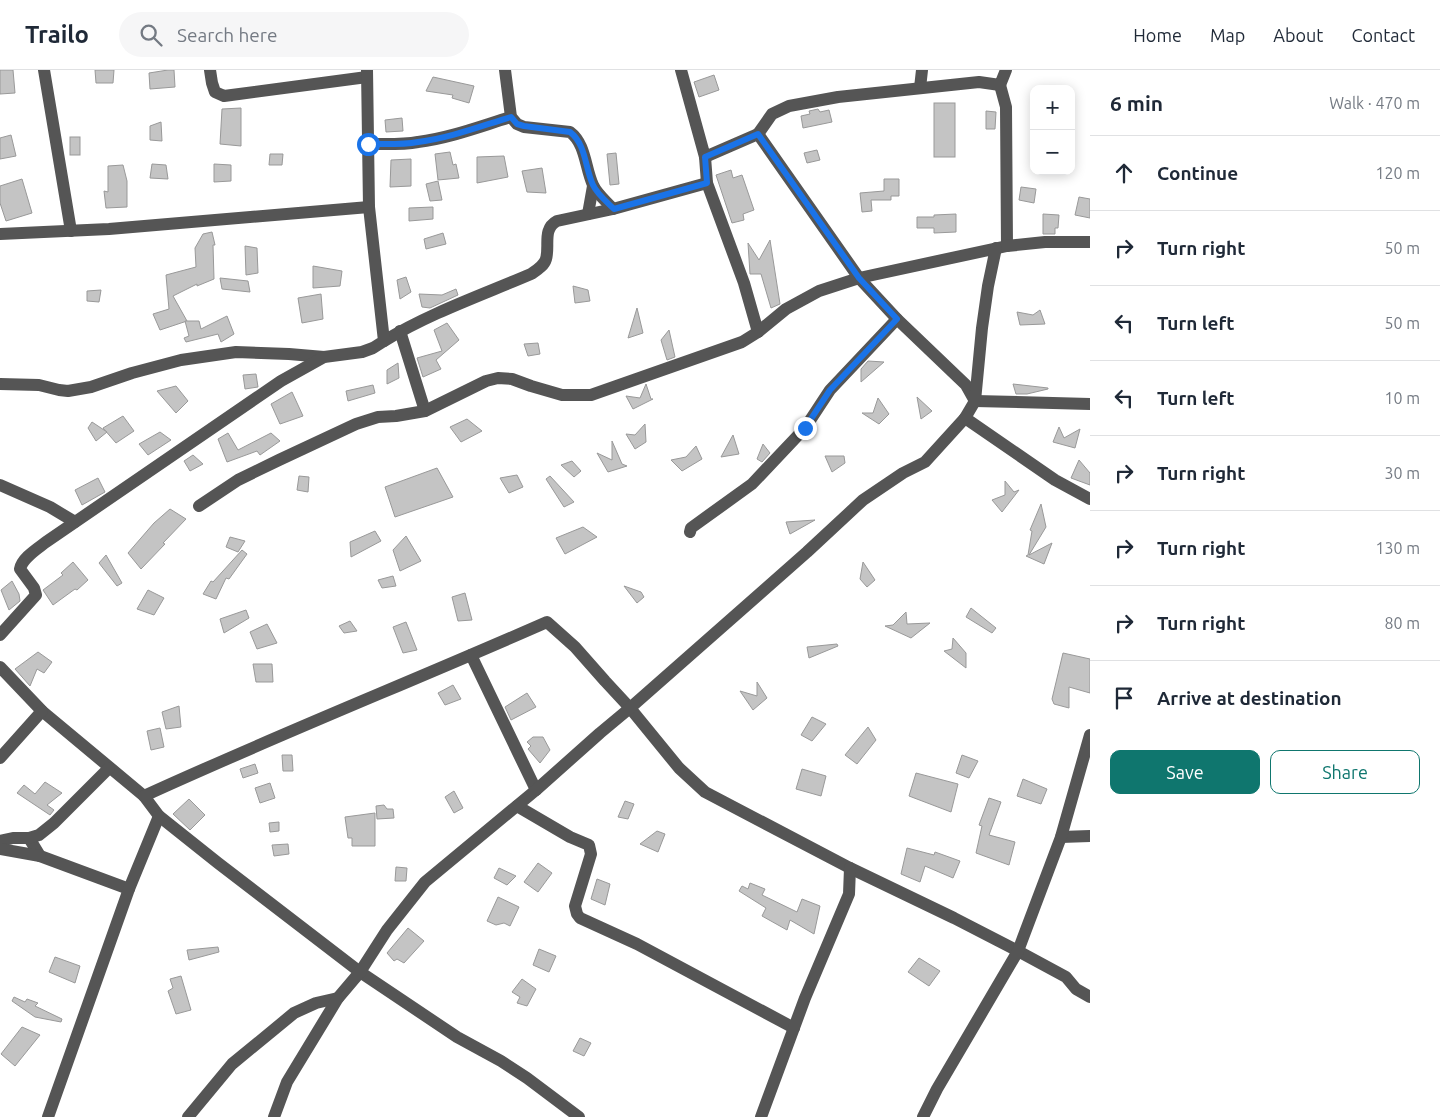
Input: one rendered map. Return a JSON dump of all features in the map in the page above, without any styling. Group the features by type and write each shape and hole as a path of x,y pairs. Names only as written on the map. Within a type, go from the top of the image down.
{"street":[{"path":"44,70 71,231"},
{"path":"210,70 215,92 224,96 367,73 369,207 384,340"},
{"path":"505,70 511,117 517,124 570,132 576,136 580,143 593,186 614,209"},
{"path":"681,70 705,157 707,183 744,283 758,332"},
{"path":"920,88 922,70"},
{"path":"274,1117 287,1082 338,998 360,972 387,930 425,882 536,790 807,552 863,500 898,476 925,462 965,418 975,401 988,286 1002,247 1006,107 1000,85 1006,70"},
{"path":"705,157 758,134 772,114 789,106 838,97 979,82 1000,85"},
{"path":"368,144 392,145 419,142 449,136 511,117"},
{"path":"758,134 859,278 897,319 966,385 975,401"},
{"path":"0,384 39,385 59,390 68,390 91,387 132,373 181,360 236,352 324,357 362,352 373,348 400,332 532,274 542,267 546,260 548,231 551,224 557,221 614,209 707,183"},
{"path":"588,214 593,186"},
{"path":"0,234 109,229 369,207"},
{"path":"199,506 238,480 356,424 378,417 425,411 498,378 512,379 562,395 591,395 742,342 758,332 786,309 819,291 859,278 1002,247 1045,242 1090,242"},
{"path":"690,532 691,528 730,501 758,477 805,428 830,390 897,319"},
{"path":"400,332 425,411"},
{"path":"0,635 36,595 34,588 20,569 21,563 46,542 281,381 324,357"},
{"path":"975,401 1090,404"},
{"path":"965,418 1055,480 1090,499"},
{"path":"0,485 50,507 75,522"},
{"path":"144,796 547,622 575,647 604,682 630,708 679,768 705,792 850,868 1018,951 1066,977 1076,989 1090,996"},
{"path":"471,656 536,790"},
{"path":"0,667 42,711 144,796 159,816 360,972 458,1037 527,1078 578,1117"},
{"path":"0,758 42,711"},
{"path":"923,1117 937,1089 1018,951 1062,837 1090,735"},
{"path":"0,840 29,838 39,835 54,823 109,768"},
{"path":"516,806 589,846 592,854 574,906 580,918 637,944 794,1028"},
{"path":"48,1117 129,889 159,816"},
{"path":"1062,837 1090,836"},
{"path":"29,838 40,856"},
{"path":"0,849 40,856 129,889"},
{"path":"761,1117 805,998 849,894 850,868"},
{"path":"849,894 868,877"},
{"path":"188,1117 232,1064 294,1013 316,1003 338,998"}],"building":[{"path":"0,70 13,70 15,93 0,94"},
{"path":"95,70 114,70 113,83 96,83"},
{"path":"174,70 175,87 150,89 149,73"},
{"path":"714,75 719,90 699,97 694,82"},
{"path":"433,77 474,86 469,103 452,98 453,95 426,91"},
{"path":"934,103 955,103 955,157 934,157"},
{"path":"241,108 241,146 220,144 222,109"},
{"path":"818,109 820,112 829,110 832,122 803,128 801,116 810,114 809,111"},
{"path":"986,111 996,112 995,129 986,129"},
{"path":"402,118 403,131 386,132 385,120"},
{"path":"161,122 162,141 150,140 150,126"},
{"path":"11,135 16,156 0,159 0,138"},
{"path":"70,137 80,137 80,155 70,155"},
{"path":"817,150 820,160 807,163 804,153"},
{"path":"450,152 453,165 456,164 459,178 438,180 435,154"},
{"path":"616,153 619,184 610,185 607,154"},
{"path":"270,154 283,154 282,165 269,165"},
{"path":"504,156 508,177 477,183 477,157"},
{"path":"411,159 411,186 390,187 391,160"},
{"path":"152,164 166,165 168,179 150,178"},
{"path":"214,164 231,165 231,181 214,182"},
{"path":"123,165 127,181 127,207 106,208 104,191 108,192 108,166"},
{"path":"542,168 546,193 527,192 522,171"},
{"path":"731,170 733,178 742,175 754,210 743,214 744,220 732,223 716,175"},
{"path":"22,179 32,213 6,221 0,203 0,186"},
{"path":"884,179 899,179 899,196 891,196 891,200 871,200 872,211 862,212 860,193 884,191"},
{"path":"438,181 442,200 430,201 426,184"},
{"path":"1021,187 1036,189 1034,203 1019,200"},
{"path":"1079,197 1090,199 1090,218 1075,215"},
{"path":"433,207 433,219 409,221 409,208"},
{"path":"956,214 956,232 934,233 934,228 917,228 917,217"},
{"path":"1043,214 1059,215 1058,228 1055,228 1055,234 1043,234"},
{"path":"212,232 215,245 213,245 214,279 197,286 197,284 173,296 187,321 160,330 153,314 169,309 166,275 196,267 195,248 203,234"},
{"path":"443,233 446,244 426,249 424,239"},
{"path":"770,240 780,304 771,308 761,274 750,274 748,243 759,260"},
{"path":"245,246 257,248 258,273 246,275"},
{"path":"313,266 342,271 340,286 313,288"},
{"path":"406,277 411,292 400,299 397,280"},
{"path":"220,278 248,281 250,292 222,289"},
{"path":"573,286 588,290 590,301 575,303"},
{"path":"456,289 458,295 430,308 422,307 419,294 442,295"},
{"path":"101,290 99,302 87,301 87,291"},
{"path":"321,294 323,319 302,323 298,298"},
{"path":"637,308 643,333 628,338"},
{"path":"1040,310 1045,324 1020,325 1017,312 1033,315"},
{"path":"227,316 234,334 221,342 218,334 186,342 184,338 189,336 185,321 199,321 201,329"},
{"path":"447,323 459,340 436,360 441,369 423,377 417,358 442,351 434,330"},
{"path":"669,330 675,357 667,360 661,340"},
{"path":"538,343 540,354 528,356 524,344"},
{"path":"868,361 884,362 861,382 861,369"},
{"path":"398,363 399,378 387,384 387,370"},
{"path":"256,374 258,387 245,389 243,375"},
{"path":"646,384 651,399 653,399 633,409 626,396 640,398"},
{"path":"1013,384 1048,389 1027,394 1016,394"},
{"path":"373,385 375,393 348,401 346,391"},
{"path":"176,386 188,401 176,413 157,391"},
{"path":"292,392 303,416 280,424 271,404"},
{"path":"917,397 932,411 921,419"},
{"path":"878,398 889,414 879,424 862,413 873,413"},
{"path":"123,416 134,431 116,443 103,428"},
{"path":"467,419 482,431 461,442 450,427"},
{"path":"92,422 107,432 96,441 88,428"},
{"path":"645,424 646,442 635,449 626,434 635,435"},
{"path":"1059,427 1064,438 1080,429 1075,448 1053,442"},
{"path":"160,432 171,440 148,455 139,444"},
{"path":"228,433 238,450 271,433 280,441 260,455 257,451 227,462 218,439"},
{"path":"733,435 739,454 721,457"},
{"path":"612,441 622,464 627,466 608,472 597,453 612,460"},
{"path":"763,444 770,453 762,462 757,459"},
{"path":"696,446 702,459 682,471 671,460 686,457"},
{"path":"193,455 203,464 190,471 184,461"},
{"path":"825,456 844,456 845,463 832,472"},
{"path":"1079,460 1090,473 1090,485 1071,478"},
{"path":"572,461 581,471 574,477 561,465"},
{"path":"437,468 453,497 395,517 385,487"},
{"path":"517,475 523,487 509,493 500,478"},
{"path":"299,476 309,477 308,492 297,490"},
{"path":"550,476 574,502 564,507 546,479"},
{"path":"98,478 105,492 82,505 75,490"},
{"path":"1005,481 1014,492 1019,490 1002,512 992,500 1005,495"},
{"path":"1041,504 1046,527 1029,555 1052,543 1044,564 1026,556 1028,555 1032,531 1030,530"},
{"path":"170,509 186,519 141,569 128,553 154,523"},
{"path":"815,520 790,534 786,522"},
{"path":"583,527 597,537 565,554 556,538"},
{"path":"375,531 381,541 351,557 350,542"},
{"path":"406,536 421,561 400,571 393,550"},
{"path":"230,537 245,541 238,552 226,547"},
{"path":"242,550 247,554 229,579 226,578 216,599 203,594 211,581 213,582"},
{"path":"106,555 122,583 117,586 99,563"},
{"path":"73,562 88,580 77,590 75,589 53,605 43,590 63,575 61,573"},
{"path":"863,562 875,580 867,587 860,579"},
{"path":"393,576 396,586 382,588 378,580"},
{"path":"12,581 19,594 20,601 9,610 1,590"},
{"path":"624,586 641,592 644,597 637,603"},
{"path":"148,590 164,598 154,615 137,609"},
{"path":"465,593 472,620 458,621 452,597"},
{"path":"971,608 996,628 992,633 966,617"},
{"path":"246,610 249,618 224,633 220,619"},
{"path":"906,612 907,624 930,623 911,638 885,626 893,625"},
{"path":"350,621 357,631 344,633 339,626"},
{"path":"406,622 417,650 403,653 393,627"},
{"path":"267,624 277,643 257,649 250,632"},
{"path":"953,638 966,653 966,668 944,651 952,649"},
{"path":"837,644 838,646 809,658 807,647"},
{"path":"38,652 52,662 44,673 37,669 30,686 15,669"},
{"path":"1063,653 1090,659 1090,693 1069,687 1069,708 1054,704 1052,699"},
{"path":"253,664 272,664 273,682 256,682"},
{"path":"757,682 767,698 753,710 740,691 757,696"},
{"path":"453,685 461,699 445,705 438,693"},
{"path":"527,693 536,707 511,720 505,707"},
{"path":"179,706 181,727 166,729 162,712"},
{"path":"812,717 826,724 812,741 801,735"},
{"path":"868,727 876,740 857,764 845,755"},
{"path":"160,728 164,747 151,750 147,731"},
{"path":"533,737 543,737 550,750 540,763 528,749 531,746 527,742"},
{"path":"282,755 292,755 293,771 283,771"},
{"path":"962,755 978,761 969,778 956,773"},
{"path":"255,764 258,773 243,778 240,769"},
{"path":"802,769 826,776 821,796 796,789"},
{"path":"916,773 958,784 951,812 909,796"},
{"path":"1023,779 1047,789 1041,804 1017,796"},
{"path":"45,782 62,793 47,805 54,810 50,815 17,793 24,785 35,794"},
{"path":"270,783 275,798 260,803 255,788"},
{"path":"454,791 463,808 454,813 445,797"},
{"path":"989,798 1001,802 989,835 1015,842 1009,865 976,853 982,826 979,825"},
{"path":"189,799 205,815 190,830 173,814"},
{"path":"625,801 634,804 628,819 618,817"},
{"path":"384,805 387,809 393,809 394,818 377,819 376,806"},
{"path":"375,813 375,846 352,846 352,838 348,838 345,817"},
{"path":"279,822 279,831 270,832 269,823"},
{"path":"657,831 665,834 658,852 640,844"},
{"path":"288,844 289,854 274,856 272,845"},
{"path":"907,848 934,855 935,852 960,861 953,878 925,866 920,882 901,874"},
{"path":"538,863 552,873 538,892 524,882"},
{"path":"396,867 407,868 406,881 395,881"},
{"path":"499,868 516,876 507,885 494,878"},
{"path":"597,879 610,884 605,905 591,899"},
{"path":"750,883 765,889 762,895 797,912 802,899 820,906 814,934 790,920 787,930 762,916 766,908 739,891 742,886 748,889"},
{"path":"498,897 519,907 510,926 504,923 496,925 487,921"},
{"path":"408,928 424,941 404,963 397,959 394,961 387,953"},
{"path":"218,947 219,952 189,960 187,950"},
{"path":"539,949 556,956 549,972 533,965"},
{"path":"55,957 80,966 75,983 49,972"},
{"path":"919,958 940,971 929,986 908,972"},
{"path":"181,976 191,1010 176,1014 168,991 173,988 170,979"},
{"path":"522,979 536,989 527,1006 517,1003 520,997 512,992"},
{"path":"14,997 25,1002 27,999 38,1003 35,1006 62,1019 61,1022 35,1017 12,1001"},
{"path":"22,1027 40,1035 15,1066 1,1054"},
{"path":"580,1038 591,1043 584,1056 573,1051"}],"route":[{"path":"368,144 392,145 419,142 449,136 511,117 517,124 524,126 570,132 576,136 580,143 593,186 614,209 707,183 705,157 758,134 859,278 897,319 830,390 805,428"}]}
